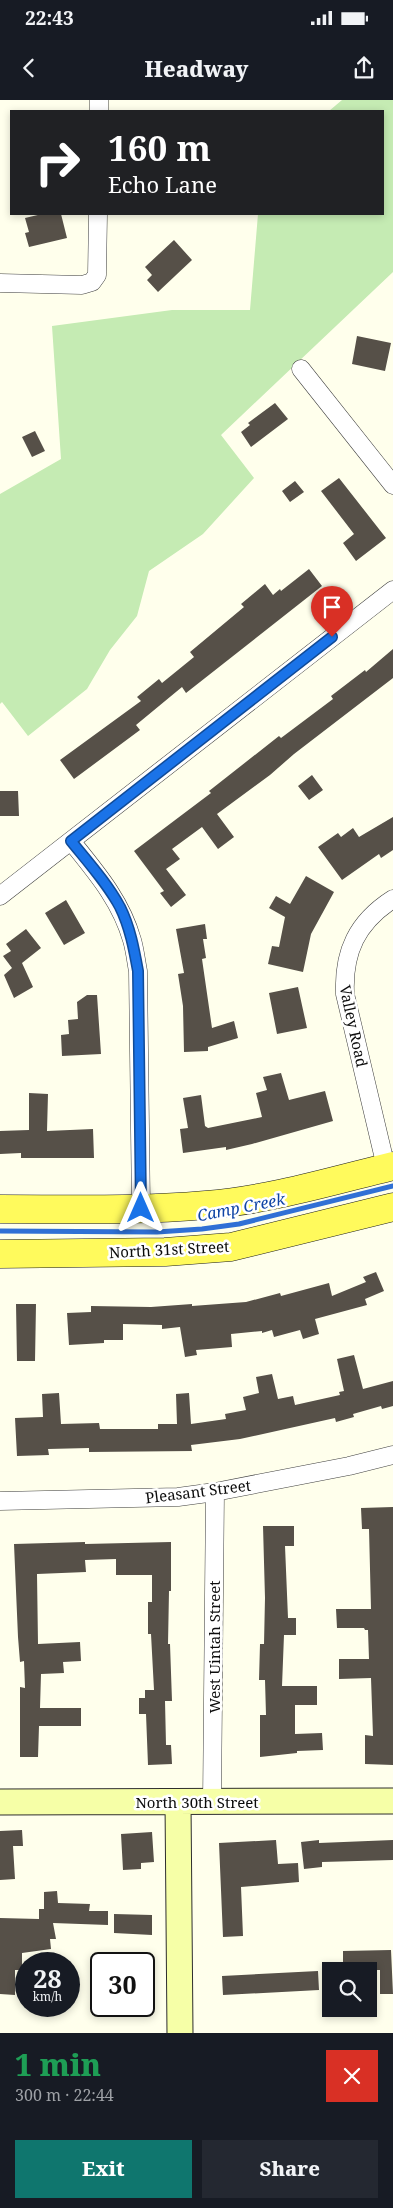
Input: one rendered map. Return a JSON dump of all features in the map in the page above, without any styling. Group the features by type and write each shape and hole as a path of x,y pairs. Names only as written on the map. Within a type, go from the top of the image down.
{"main road":[{"path":"0,1209 141,1208 207,1205 252,1199 390,1167"},
{"name":"North 31st Street","path":"0,1254 164,1252 231,1247 393,1207"},
{"name":"North 30th Street","path":"0,1802 393,1801"},
{"path":"178,1802 180,2033"}],"street":[{"path":"0,283 82,285 92,282 97,275 98,215"},
{"path":"301,369 393,485"},
{"path":"0,896 393,590"},
{"path":"71,841 105,884 120,908 133,941 138,971 141,1208"},
{"name":"Valley Road","path":"390,1167 345,994 344,973 356,936 367,920 393,899"},
{"name":"Pleasant Street","path":"0,1501 152,1499 214,1492 349,1466 393,1455"},
{"name":"West Uintah Street","path":"212,1802 214,1492"}],"green space":[{"path":"342,100 393,100 393,272 221,435 254,478 203,534 149,571 137,616 110,650 87,689 28,736 2,702 0,704 0,494 61,459 52,326 172,310 250,310 258,215 384,215 384,110 330,110"}],"building":[{"path":"38,215 61,215 67,238 29,247 25,233 29,232 25,218"},
{"path":"174,240 192,260 158,292 147,280 152,275 145,267"},
{"path":"357,336 391,343 385,371 352,364"},
{"path":"275,403 288,419 251,447 241,432 250,425 248,423"},
{"path":"35,431 45,451 32,457 22,437"},
{"path":"339,478 386,538 356,561 343,543 354,534 321,491"},
{"path":"295,481 304,492 290,502 282,491"},
{"path":"309,569 322,586 186,693 182,687 136,725 140,730 74,779 60,760 141,701 137,697 159,679 162,683 194,657 190,652 244,607 241,604 265,584 273,595"},
{"path":"393,649 393,678 294,754 270,775 217,814 234,837 218,849 202,827 172,849 180,859 166,869 186,895 171,907 160,893 164,891 134,851 211,793 209,791 279,736 281,738 333,699 331,696 365,670 366,672"},
{"path":"312,775 323,790 309,800 298,786"},
{"path":"0,791 18,791 19,816 0,816"},
{"path":"393,817 393,850 381,858 379,854 342,880 318,847 338,833 341,837 353,828 359,837"},
{"path":"306,876 334,892 311,934 303,972 268,964 272,946 279,947 285,917 269,908 276,896 290,904"},
{"path":"66,900 85,933 64,945 45,913"},
{"path":"205,924 207,939 203,939 206,958 202,959 212,1028 234,1021 238,1038 208,1047 208,1051 184,1052 183,1006 178,974 184,973 176,929"},
{"path":"26,929 41,948 22,963 33,987 14,998 4,975 12,968 3,956 11,951 6,944"},
{"path":"298,987 307,1028 277,1034 269,993"},
{"path":"87,995 97,995 101,1054 62,1056 61,1035 69,1034 68,1020 78,1019 77,1002"},
{"path":"281,1073 289,1100 325,1091 333,1121 226,1150 226,1147 183,1153 180,1129 188,1128 183,1098 201,1095 205,1126 208,1128 262,1117 256,1093 267,1090 263,1077"},
{"path":"29,1093 48,1094 47,1131 93,1129 94,1158 21,1158 21,1153 0,1154 0,1131 29,1130"},
{"path":"376,1272 384,1291 365,1299 367,1305 315,1319 319,1334 303,1339 300,1330 274,1337 272,1330 262,1333 262,1331 231,1334 232,1347 196,1350 197,1355 185,1357 180,1327 162,1329 162,1325 123,1324 123,1340 104,1340 104,1343 69,1345 67,1313 91,1312 91,1306 151,1307 192,1304 192,1306 246,1302 280,1293 281,1296 329,1283 332,1296 366,1282 363,1277"},
{"path":"16,1304 36,1304 35,1361 17,1361"},
{"path":"354,1355 363,1389 393,1381 393,1406 382,1409 381,1406 353,1414 354,1417 336,1422 335,1418 240,1439 191,1445 192,1451 89,1452 89,1448 48,1449 49,1455 17,1456 15,1418 43,1417 42,1394 59,1393 61,1424 99,1423 100,1429 158,1429 158,1424 177,1424 176,1394 189,1393 191,1424 226,1419 225,1414 246,1410 243,1397 259,1393 256,1377 272,1374 278,1399 293,1396 295,1405 340,1395 339,1392 344,1391 337,1359"},
{"path":"393,1507 393,1765 365,1764 365,1735 373,1736 371,1678 339,1679 339,1659 369,1659 368,1630 364,1628 337,1628 336,1609 371,1609 369,1529 362,1529 361,1508"},
{"path":"263,1526 294,1526 294,1546 285,1546 288,1618 296,1618 296,1635 284,1635 282,1686 317,1686 317,1705 295,1705 295,1734 322,1733 323,1750 297,1751 297,1753 260,1757 260,1715 266,1715 265,1680 259,1680 260,1644 264,1644"},
{"path":"85,1542 85,1544 171,1542 168,1644 170,1644 172,1701 165,1701 166,1745 171,1745 172,1764 148,1765 146,1714 139,1714 139,1698 145,1698 145,1690 154,1690 151,1634 148,1634 148,1602 152,1602 152,1575 116,1575 116,1559 85,1560 86,1572 37,1574 38,1644 80,1642 81,1661 63,1662 64,1673 41,1674 40,1708 81,1708 81,1726 39,1726 38,1757 20,1757 20,1687 25,1688 24,1661 20,1662 18,1637 14,1544"},
{"path":"22,1830 23,1846 13,1846 15,1879 0,1880 0,1831"},
{"path":"152,1832 154,1862 141,1863 141,1869 123,1870 121,1834"},
{"path":"276,1840 278,1864 298,1863 299,1882 241,1887 243,1936 223,1937 219,1843"},
{"path":"319,1840 319,1843 393,1840 393,1860 322,1862 322,1867 304,1869 301,1842"},
{"path":"57,1891 58,1903 90,1904 89,1911 108,1911 108,1925 53,1923 56,1939 50,1939 51,1949 15,1952 15,1995 0,1994 0,1918 39,1919 39,1909 44,1909 44,1892"},
{"path":"114,1914 152,1915 152,1935 114,1933"},
{"path":"391,1950 393,1994 380,1994 380,1970 377,1970 377,1962 343,1962 343,1951"},
{"path":"318,1971 319,1990 223,1995 222,1976"}],"waterway":[{"name":"Camp Creek","path":"0,1231 157,1232 202,1229 239,1224 393,1186"}],"route":[{"path":"141,1208 138,971 133,941 120,908 105,884 71,841 332,637"}]}
